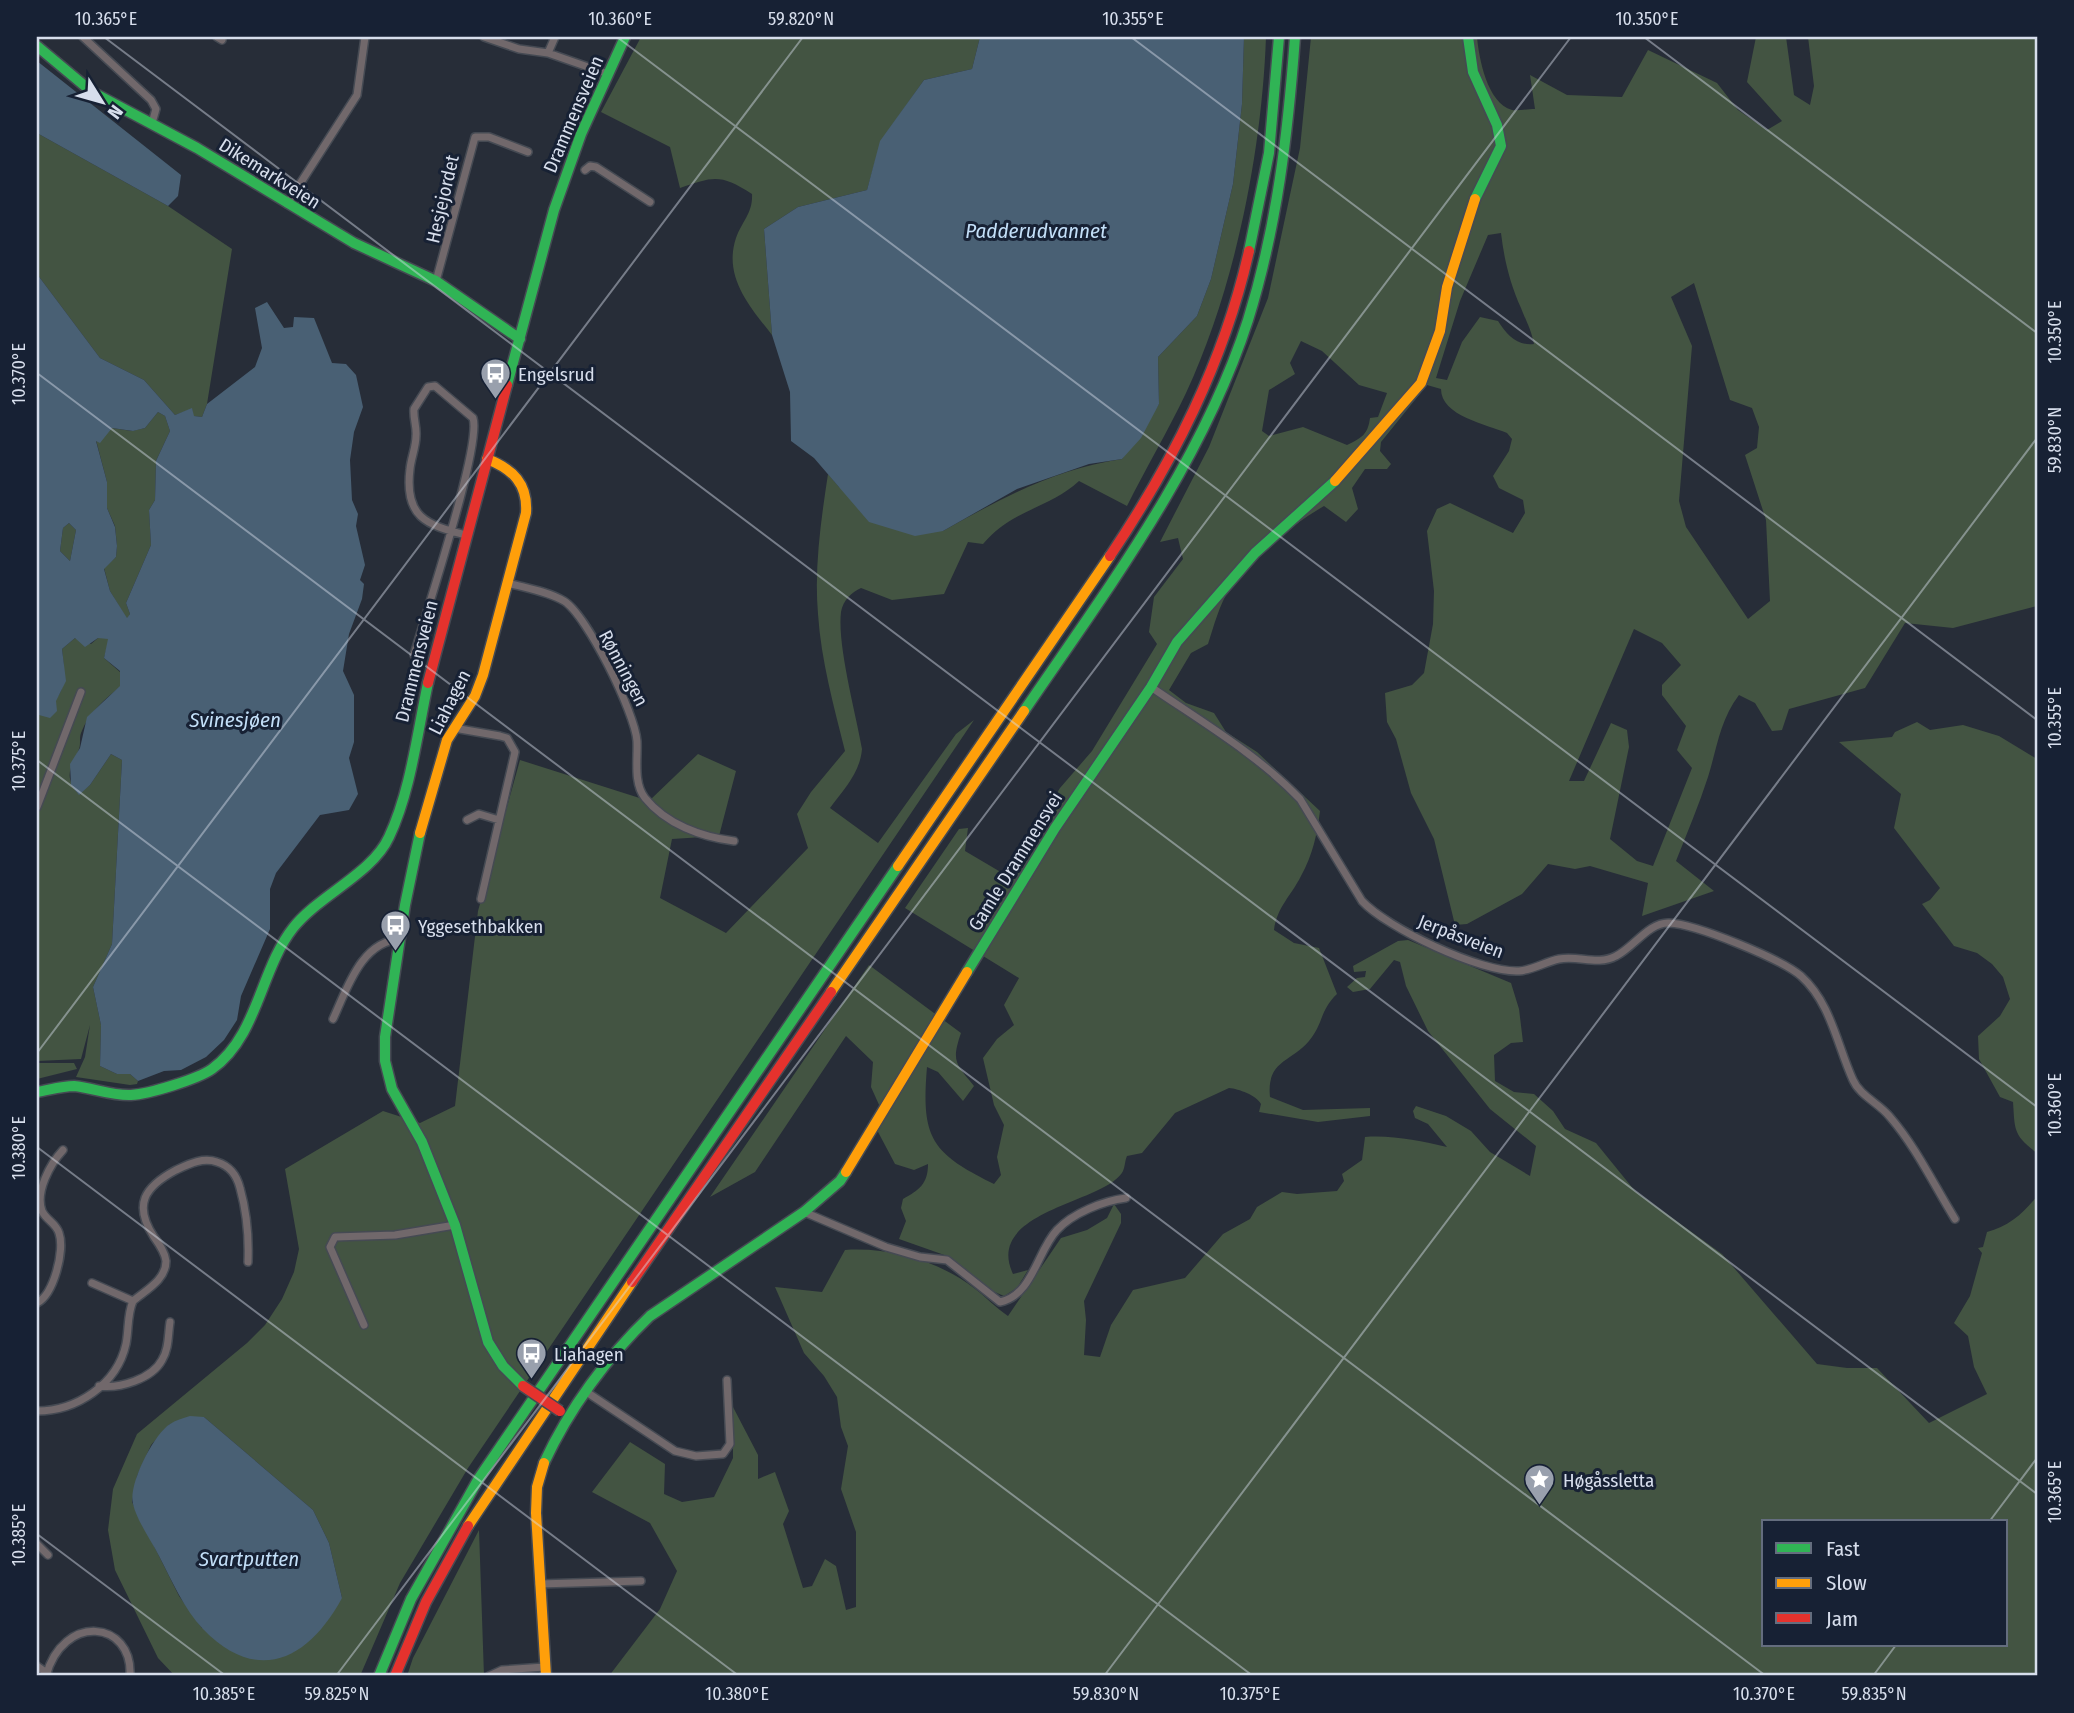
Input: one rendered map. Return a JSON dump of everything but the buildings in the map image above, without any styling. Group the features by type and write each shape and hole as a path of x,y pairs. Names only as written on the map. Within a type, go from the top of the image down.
{"main road":[{"name":"Drammensveien","path":"37,1092 71,1086 122,1095 139,1094 202,1075 221,1063 235,1047 292,929 315,903 370,862 393,830 402,804 428,679 466,534 564,180 625,37"},
{"path":"379,1676 411,1600 441,1542 480,1478 1096,578 1159,480 1207,384 1232,317 1251,253 1272,136 1279,37"},
{"path":"395,1676 424,1606 453,1549 492,1486 1050,673 1172,488 1220,391 1266,257 1288,140 1295,37"},
{"name":"Gamle Drammensvei","path":"545,1672 536,1502 539,1475 588,1392 639,1325 804,1212 829,1192 850,1167 1055,828 1151,687 1181,636 1262,546 1330,486 1421,383 1440,331 1447,287 1459,243 1473,203 1495,159 1499,132 1473,72 1468,37"},
{"name":"Dikemarkveien","path":"37,46 85,87 152,123 354,243 436,281 521,333"},
{"name":"Liahagen","path":"487,459 514,473 527,494 524,524 479,686 454,728 439,764 421,830 409,884 385,1037 386,1070 392,1089 433,1168 456,1225 485,1336 503,1366 523,1386 570,1419"}],"street":[{"path":"83,37 151,100 156,109 152,123"},
{"path":"287,204 357,95 365,37"},
{"path":"484,37 519,49 548,53 607,74"},
{"path":"548,53 555,37"},
{"name":"Hesjejordet","path":"436,281 475,137 489,137 528,152"},
{"path":"585,170 590,166 596,167 650,202"},
{"path":"414,655 449,531 476,427 473,418 435,386 428,387 414,409 417,433 410,469 410,488 418,514 434,527 449,531 466,534"},
{"name":"Rønningen","path":"508,583 566,602 580,619 617,682 634,719 638,785 644,797 679,825 734,841"},
{"name":"Jerpåsveien","path":"1151,687 1288,786 1300,800 1362,901 1375,915 1440,948 1490,967 1516,971 1559,959 1602,961 1617,956 1655,927 1668,923 1710,933 1796,972 1811,987 1832,1022 1853,1082 1889,1115 1955,1219"},
{"path":"37,807 81,692"},
{"path":"454,728 507,738 515,756 481,900"},
{"path":"467,820 479,814 499,820"},
{"path":"333,1019 359,965 383,944 402,939"},
{"path":"37,1303 51,1288 61,1244 56,1226 45,1216 40,1199 47,1175 63,1150"},
{"path":"37,1411 72,1407 99,1386 122,1354 133,1301 162,1275 166,1261 145,1221 142,1205 145,1197 167,1175 194,1163 220,1162 238,1180 249,1237 248,1262"},
{"path":"804,1212 886,1247 920,1257 947,1260 1000,1302 1010,1299 1024,1285 1056,1231 1063,1225 1112,1200 1126,1198"},
{"path":"364,1325 330,1248 335,1237 394,1236 456,1225"},
{"path":"92,1283 133,1301"},
{"path":"99,1386 118,1385 153,1371 166,1351 170,1322"},
{"path":"588,1392 675,1451 696,1456 723,1454 730,1444 727,1380"},
{"path":"37,1544 48,1556"},
{"path":"539,1584 641,1581"},
{"path":"37,1666 47,1675 59,1646 70,1636 93,1631 105,1634 124,1648 129,1660 130,1676"},
{"path":"489,1676 492,1672 502,1670 545,1672"}],"green space":[{"path":"641,37 980,37 972,69 924,80 881,141 867,190 798,207 764,229 772,335 741,291 733,266 736,238 749,212 752,194 725,180 717,179 680,188 670,147 601,112"},
{"path":"1244,37 1266,37 1259,126 1252,172 1232,264 1219,309 1186,393 1127,506 1079,481 1055,498 1006,523 983,544 968,542 944,594 892,600 861,588 846,600 841,612 842,642 862,749 855,773 830,808 878,843 956,734 974,720 468,1468 400,1583 360,1676 175,1676 158,1658 115,1570 108,1530 113,1489 137,1434 247,1343 265,1325 282,1299 294,1272 299,1249 285,1169 383,1111 420,1123 455,1106 478,911 520,760 649,801 698,754 736,771 719,836 672,839 660,898 726,933 808,848 797,814 811,792 845,751 825,666 818,614 818,562 828,474 839,487 943,531 1007,497 1051,478 1122,459 1159,404 1158,357 1197,316 1211,279 1233,184 1242,104","holes":["204,1417 313,1510 329,1543 342,1598 202,1628 179,1596 132,1502 137,1476 151,1445 170,1424"]},
{"path":"1311,37 1477,37 1482,67 1490,89 1503,106 1512,110 1535,109 1530,75 1567,95 1622,97 1648,50 1717,83 1738,110 1767,130 1782,121 1747,82 1756,37 1786,37 1794,95 1810,105 1814,86 1808,37 2037,37 2037,606 1953,628 1905,623 1865,688 1789,709 1782,730 1772,731 1755,703 1739,695 1723,724 1704,788 1676,861 1714,891 1642,916 1648,883 1590,866 1575,869 1548,864 1522,894 1467,924 1455,925 1434,839 1411,793 1396,739 1387,722 1385,693 1412,685 1424,673 1433,624 1434,591 1427,531 1437,509 1450,503 1513,533 1525,513 1523,500 1499,488 1493,476 1509,451 1512,439 1507,433 1456,412 1448,406 1441,389 1427,385 1381,442 1380,451 1391,464 1387,469 1365,469 1352,488 1358,509 1346,522 1324,506 1285,532 1261,553 1230,588 1208,644 1191,653 1169,690 1186,703 1214,713 1226,732 1257,752 1320,811 1309,860 1281,908 1274,930 1294,943 1319,948 1337,994 1328,1005 1312,1037 1272,1075 1270,1097 1303,1110 1370,1108 1370,1116 1318,1122 1259,1112 1261,1104 1255,1098 1229,1088 1175,1113 1142,1153 1127,1156 1123,1171 1112,1182 1051,1210 1030,1222 1015,1235 1008,1253 1013,1274 1028,1270 1017,1288 1004,1296 990,1290 950,1257 899,1239 906,1221 901,1208 903,1199 922,1186 928,1164 914,1170 895,1164 877,1130 880,1107 871,1087 873,1062 846,1036 755,1172 710,1197 869,965 961,1033 956,1050 957,1062 974,1086 963,1101 938,1072 927,1067 926,1111 929,1127 944,1152 956,1163 994,1184 1001,1175 997,1157 1004,1125 994,1105 983,1058 997,1039 1014,1025 1004,1005 1019,978 905,908 959,829 968,828 965,851 1004,874 1014,865 1060,788 1092,751 1157,644 1149,632 1154,597 1183,559 1178,538 1160,542 1209,447 1268,298 1300,148","holes":["1501,233 1511,281 1534,344 1522,343 1509,335 1498,321 1480,317 1462,342 1447,380 1436,378 1460,301 1488,235","1694,283 1730,400 1752,408 1759,427 1757,448 1745,455 1766,520 1770,601 1748,619 1686,527 1679,501 1692,346 1671,297","1301,341 1322,351 1359,385 1387,393 1378,417 1370,418 1363,435 1347,445 1303,427 1269,436 1262,431 1269,390 1295,374 1290,363","1634,629 1662,643 1681,665 1662,685 1662,695 1686,726 1677,750 1692,768 1653,866 1637,861 1610,839 1629,747 1627,730 1611,723 1584,781 1569,781"]},
{"path":"37,133 168,206 232,249 207,404 202,417 193,416 192,409 175,415 144,380 100,358 37,274"},
{"path":"158,412 165,416 170,431 156,461 155,500 149,510 151,545 126,603 130,614 127,619 110,591 104,568 116,557 117,546 115,526 107,508 107,482 96,440 112,428 132,431 145,428"},
{"path":"69,523 76,530 70,561 60,551 63,528"},
{"path":"106,637 109,640 104,658 120,672 121,686 98,707 84,726 70,776 79,794 90,785 111,754 122,760 112,944 93,987 101,1025 100,1066 117,1074 130,1074 138,1081 137,1084 130,1085 76,1077 85,1057 90,1025 81,1059 37,1061 37,710 39,715 60,693 64,679 62,649 75,638 91,644 98,638"},
{"path":"1917,722 1930,730 1963,725 1999,736 2037,759 2037,1153 2019,1136 2013,1102 2000,1097 1979,1059 1978,1036 2000,1016 2010,999 2003,977 1977,953 1954,946 1922,904 1930,900 1940,888 1894,828 1901,794 1839,742 1892,737 1895,732"},
{"path":"1408,940 1511,983 1519,1009 1523,1042 1511,1043 1494,1055 1495,1081 1514,1092 1534,1094 1553,1111 1565,1129 1596,1143 1635,1191 1722,1254 1817,1364 1877,1368 1929,1423 1987,1394 1974,1367 1968,1336 1954,1323 1970,1296 1982,1253 1978,1248 1983,1247 1987,1232 2002,1227 2015,1218 2037,1196 2037,1676 609,1676 660,1609 677,1571 650,1523 592,1492 630,1442 665,1464 664,1494 682,1502 714,1497 733,1458 733,1407 758,1455 758,1479 775,1472 789,1511 783,1524 803,1588 812,1586 825,1559 836,1566 846,1610 856,1607 856,1532 841,1489 848,1446 841,1427 837,1397 824,1376 804,1353 775,1287 822,1292 845,1250 879,1251 913,1258 945,1270 974,1288 1008,1316 1061,1238 1087,1230 1107,1218 1114,1204 1121,1214 1121,1223 1084,1301 1084,1355 1100,1357 1111,1325 1133,1290 1185,1278 1223,1234 1250,1219 1257,1207 1282,1192 1297,1194 1337,1191 1344,1181 1342,1174 1362,1160 1365,1137 1396,1138 1447,1147 1428,1124 1415,1118 1413,1111 1416,1106 1446,1116 1471,1131 1490,1152 1530,1176 1536,1146 1490,1109 1428,1031 1406,986 1400,962 1394,960 1370,989 1353,992 1347,987 1357,978 1365,977 1366,971 1354,972 1353,966 1398,941"},
{"path":"37,1063 74,1063 77,1069 37,1079"},
{"path":"479,1530 484,1676 407,1676 413,1658"}],"water":[{"name":"Padderudvannet","path":"980,37 1244,37 1242,104 1233,184 1211,279 1197,316 1158,357 1159,404 1141,438 1122,459 1089,464 1017,489 943,531 915,536 869,522 814,458 791,441 790,392 772,335 764,229 798,207 867,190 880,141 924,80 972,69"},
{"path":"37,61 181,175 178,196 168,206 37,133"},
{"name":"Svinesjøen","path":"37,274 100,358 144,380 175,415 192,408 194,416 202,417 207,404 255,367 262,348 255,308 267,302 284,328 293,327 294,317 314,318 332,363 346,364 356,375 363,407 354,432 350,460 352,500 358,514 356,526 365,565 360,580 364,584 362,599 349,634 343,671 354,695 354,742 349,758 358,794 349,810 320,815 276,873 270,889 270,929 241,996 237,1020 224,1040 206,1057 181,1070 164,1071 138,1081 130,1074 117,1074 100,1066 101,1025 93,987 112,944 122,760 111,754 90,785 79,795 71,785 70,764 80,748 87,717 120,686 120,671 104,658 108,639 98,638 85,647 75,638 62,649 66,681 56,701 57,711 50,718 39,715","holes":["158,412 165,416 170,431 156,461 155,500 149,510 151,545 126,603 130,614 127,618 110,591 104,569 116,557 117,546 115,527 107,508 107,482 96,441 100,443 112,428 133,431 145,428","69,523 76,530 70,561 60,551 63,528"]},
{"name":"Svartputten","path":"190,1416 204,1417 313,1510 329,1543 342,1598 314,1637 298,1650 281,1658 262,1660 243,1657 223,1647 203,1629 179,1594 135,1510 132,1495 134,1484 150,1448 170,1424"}],"traffic: fast":[{"path":"507,385 554,210 581,134 625,37"},
{"path":"1249,251 1269,153 1279,37"},
{"path":"1024,711 1150,523 1179,474 1229,373 1258,285 1274,215 1285,144 1295,37"},
{"path":"1468,37 1473,72 1497,125 1501,146 1475,199"},
{"path":"37,46 92,92 197,148 354,243 436,281 520,339"},
{"path":"967,972 1055,828 1151,687 1177,642 1255,553 1335,481"},
{"path":"37,1092 74,1086 117,1094 139,1094 196,1077 212,1069 227,1055 249,1021 273,963 293,928 370,862 389,837 397,819 413,762 428,683"},
{"path":"420,833 405,905 385,1037 385,1061 392,1089 422,1142 455,1225 488,1342 503,1366 523,1386"},
{"path":"379,1676 411,1599 479,1478 898,866"},
{"path":"544,1463 565,1423 590,1385 650,1316 804,1212 840,1181 846,1172"}],"traffic: slow":[{"path":"1335,481 1421,383 1440,331 1447,287 1475,199"},
{"path":"420,833 447,740 475,696 483,675 526,513 524,494 517,479 487,459"},
{"path":"898,866 1110,556"},
{"path":"831,992 1024,711"},
{"path":"846,1172 967,972"},
{"path":"468,1526 632,1282"},
{"path":"544,1463 537,1487 536,1513 546,1676"}],"traffic: jam":[{"path":"1110,556 1155,484 1194,410 1226,332 1249,251"},
{"path":"428,683 507,385"},
{"path":"632,1282 831,992"},
{"path":"523,1386 560,1411"},
{"path":"395,1676 426,1602 468,1526"}],"place":[{"name":"Engelsrud","path":"495,401"},
{"name":"Yggesethbakken","path":"395,953"},
{"name":"Liahagen","path":"531,1381"},
{"name":"Høgåssletta","path":"1540,1507"}]}
